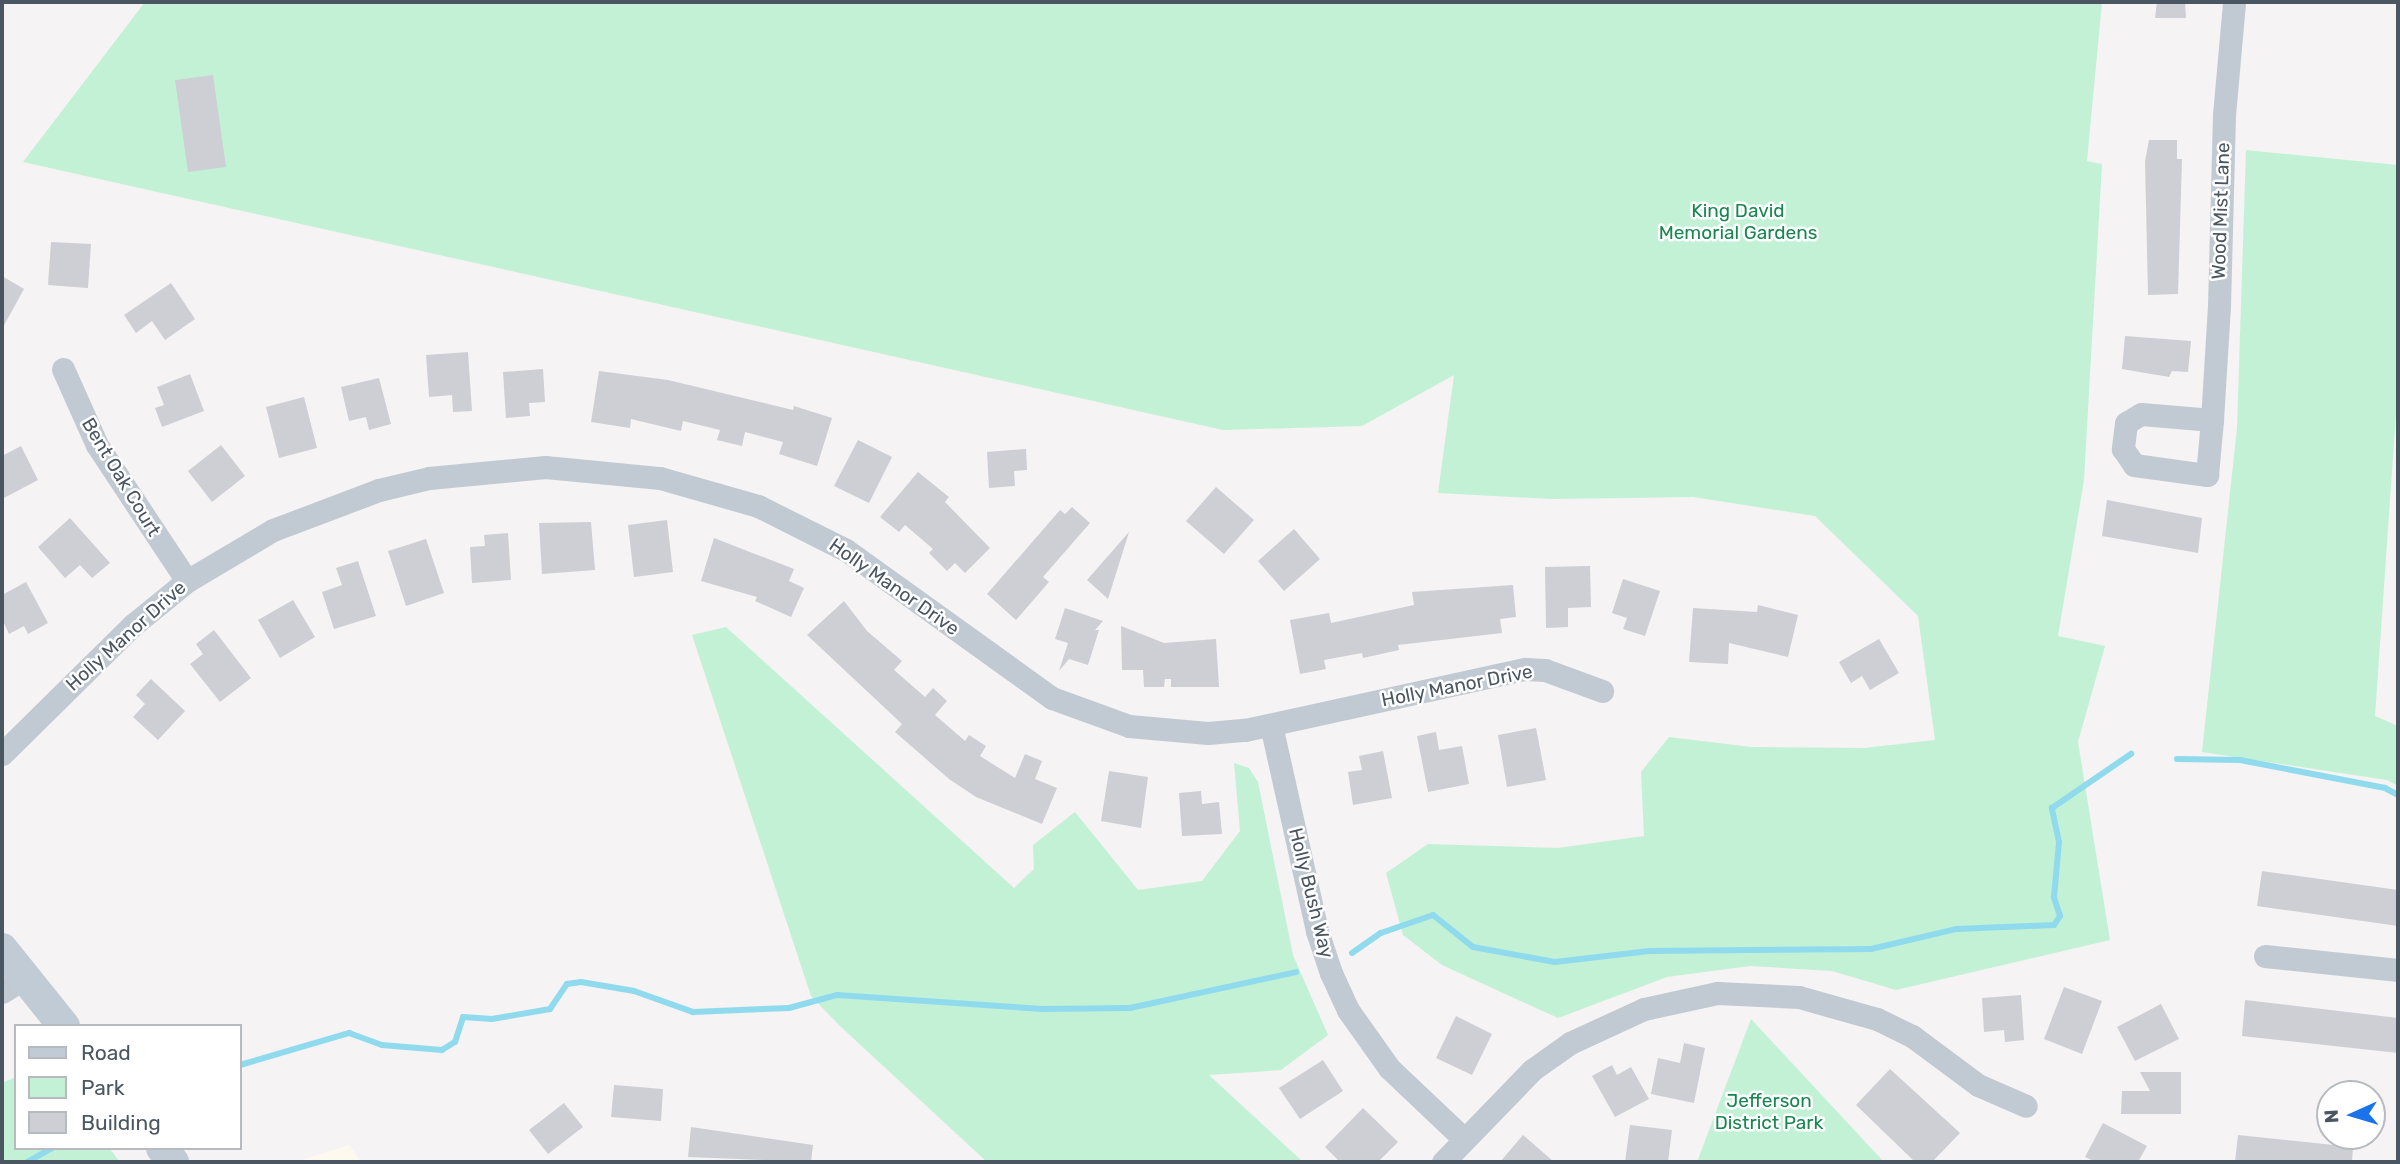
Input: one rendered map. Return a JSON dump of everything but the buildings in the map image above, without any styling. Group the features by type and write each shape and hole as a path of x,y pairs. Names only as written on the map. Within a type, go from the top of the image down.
{"main road":[{"path":"2,949 14,985 62,1024"}],"street":[{"name":"Wood Mist Lane","path":"2212,420 2224,115 2234,2"},
{"name":"Bent Oak Court","path":"63,369 97,445 187,581"},
{"name":"Holly Manor Drive","path":"2,754 132,625 187,581 273,530 379,490 489,470 602,470 705,488 809,529 870,566 1019,678 1093,716 1166,732 1208,733 1271,725 1525,669 1545,670 1602,691"},
{"name":"Holly Bush Way","path":"1271,725 1317,931 1343,998 1389,1068 1464,1139"},
{"path":"2265,956 2398,970"},
{"path":"1443,1162 1532,1070 1570,1043 1644,1009 1717,993 1799,997 1877,1019 1912,1036 1978,1085 2026,1106"}],"shaded area":[{"path":"349,1145 361,1162 295,1162"}],"green space":[{"name":"King David Memorial Gardens","path":"145,2 2102,2 2087,161 2102,164 2084,480 2058,636 2105,646 2078,742 2110,940 1896,990 1832,971 1750,966 1667,977 1558,1018 1442,965 1403,935 1386,873 1428,844 1558,848 1644,836 1641,772 1669,737 1751,747 1864,748 1935,740 1918,616 1815,516 1693,497 1552,499 1438,493 1454,375 1362,426 1223,430 23,162"},
{"path":"2246,150 2398,165 2398,385 2375,716 2398,726 2398,786 2387,780 2202,752 2237,428"},
{"path":"726,627 1014,888 1034,869 1033,845 1075,812 1138,890 1202,881 1240,831 1234,763 1249,768 1258,782 1293,955 1328,1035 1281,1070 1209,1075 1303,1162 987,1162 840,1026 811,996 692,635"},
{"name":"Jefferson District Park","path":"1751,1019 1884,1162 1697,1162"},
{"path":"14,1078 14,1150 111,1150 120,1162 2,1162 2,1083"}],"waterway":[{"path":"1352,953 1381,933 1433,915 1473,947 1555,962 1649,951 1871,949 1956,929 2054,925 2060,916 2054,897 2059,842 2052,808 2131,754"},
{"path":"2177,759 2240,760 2385,788 2398,795"},
{"path":"242,1064 349,1033 382,1045 442,1050 455,1042 463,1017 492,1019 550,1009 567,984 581,982 634,991 693,1012 789,1008 837,995 1043,1009 1130,1008 1296,972"},
{"path":"27,1162 48,1150"}]}
